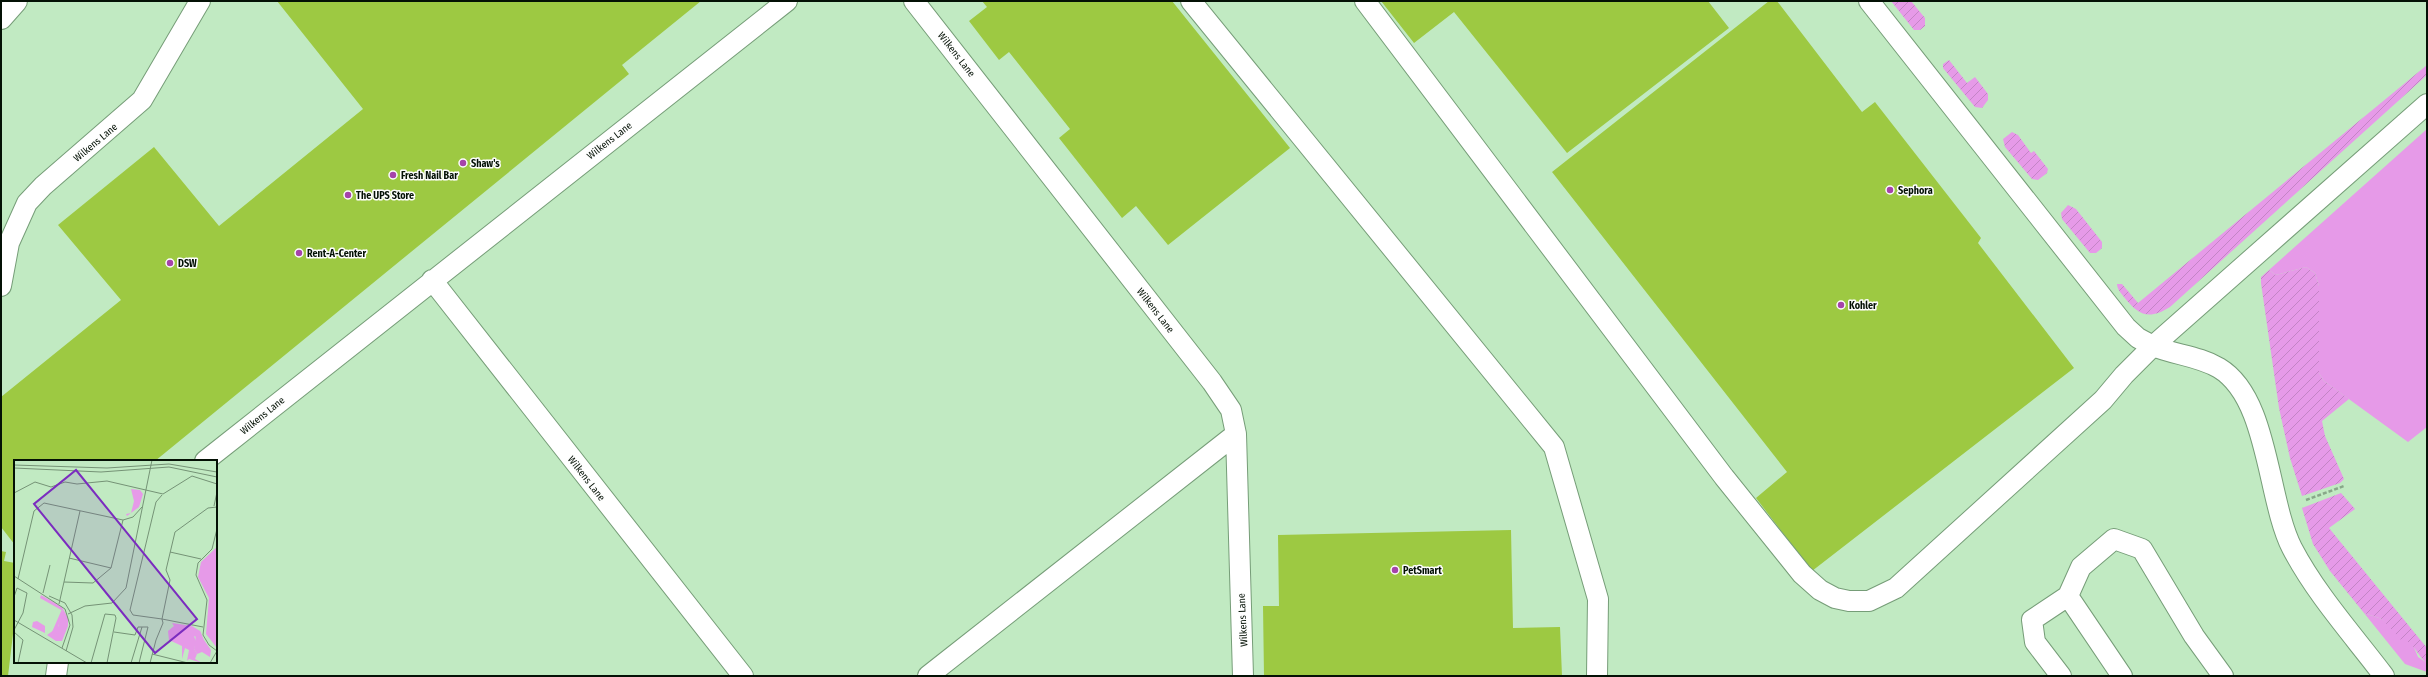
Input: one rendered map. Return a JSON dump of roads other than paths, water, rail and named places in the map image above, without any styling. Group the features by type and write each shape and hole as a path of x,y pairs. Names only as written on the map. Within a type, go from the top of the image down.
{"street":[{"path":"1,18 16,1"}],"lane":[{"name":"Wilkens Lane","path":"1,286 9,243 27,203 43,186 142,100 200,1"},
{"name":"Wilkens Lane","path":"206,460 786,1"},
{"name":"Wilkens Lane","path":"914,1 1225,399 1231,410 1236,434 1243,676"},
{"path":"1191,1 1554,447 1598,599 1597,676"},
{"path":"1365,1 1724,477 1802,574 1820,590 1835,598 1849,601 1869,601 1896,588 2103,400 2124,375 2153,346 2427,104"},
{"path":"1869,1 2126,327 2138,338 2153,346 2169,353 2205,360 2232,378 2244,395 2254,416 2292,547 2314,584 2384,676"},
{"name":"Wilkens Lane","path":"432,280 743,676"},
{"path":"928,676 1236,434"},
{"path":"2061,676 2035,642 2032,620 2068,596 2080,567 2114,539 2142,549 2194,636 2223,676"},
{"path":"2068,596 2122,676"},
{"path":"56,676 58,663"}],"place":[{"name":"Shaw's","path":"463,163"},
{"name":"Fresh Nail Bar","path":"393,175"},
{"name":"Sephora","path":"1890,190"},
{"name":"The UPS Store","path":"348,195"},
{"name":"Rent-A-Center","path":"299,253"},
{"name":"DSW","path":"170,263"},
{"name":"Kohler","path":"1841,305"},
{"name":"PetSmart","path":"1395,570"}]}
